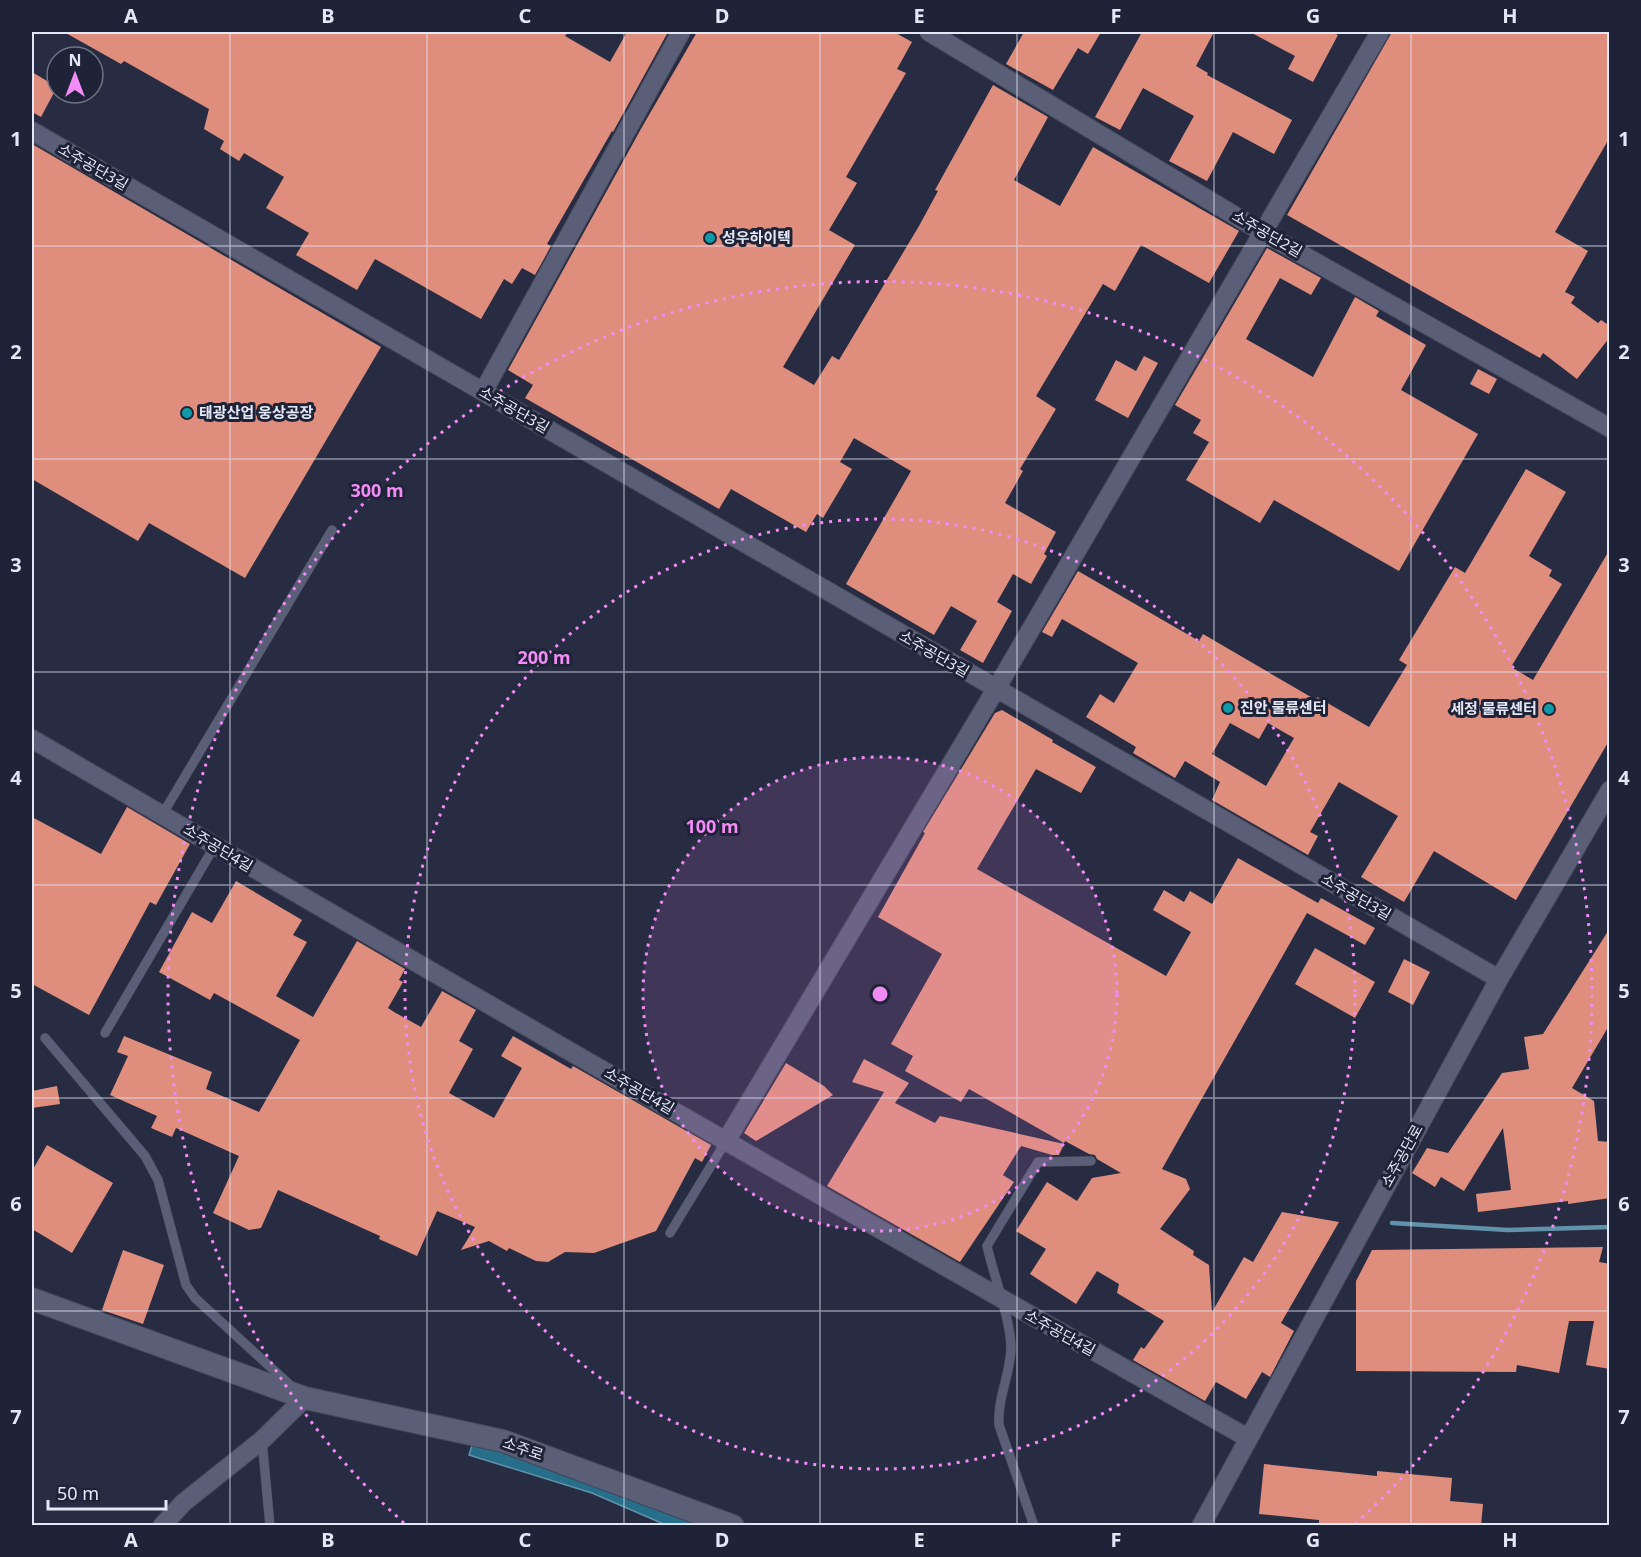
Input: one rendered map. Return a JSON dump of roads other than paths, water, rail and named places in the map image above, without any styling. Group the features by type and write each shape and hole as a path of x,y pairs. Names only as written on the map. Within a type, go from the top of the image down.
{"street":[{"path":"483,392 681,32"},
{"name":"소주공단2길","path":"929,32 1262,232 1610,428"},
{"path":"726,1141 996,689 1380,32"},
{"name":"소주공단3길","path":"32,131 1499,980"},
{"name":"소주공단4길","path":"32,739 214,847 1001,1299 1248,1438"},
{"name":"소주공단로","path":"1201,1526 1499,980 1610,790"},
{"name":"소주로","path":"32,1299 305,1398 502,1441 718,1523"},
{"path":"162,1526 183,1503 262,1440 305,1398"}],"lane":[{"path":"162,815 332,530"},
{"path":"105,1033 214,847"},
{"path":"45,1038 145,1156 158,1180 186,1285 195,1298 305,1398"},
{"path":"670,1233 726,1141"},
{"path":"1035,1526 999,1425 998,1411 1011,1350 1010,1328 987,1246 1038,1162 1091,1161"},
{"path":"262,1440 270,1526"}],"water":[{"path":"474,1439 718,1525 666,1525 592,1493 469,1455"}],"waterway":[{"path":"1392,1223 1508,1230 1610,1227"}],"place":[{"name":"성우하이텍","path":"710,238"},
{"name":"태광산업 웅상공장","path":"187,413"},
{"name":"진안 물류센터","path":"1228,708"},
{"name":"세정 물류센터","path":"1549,709"}]}
